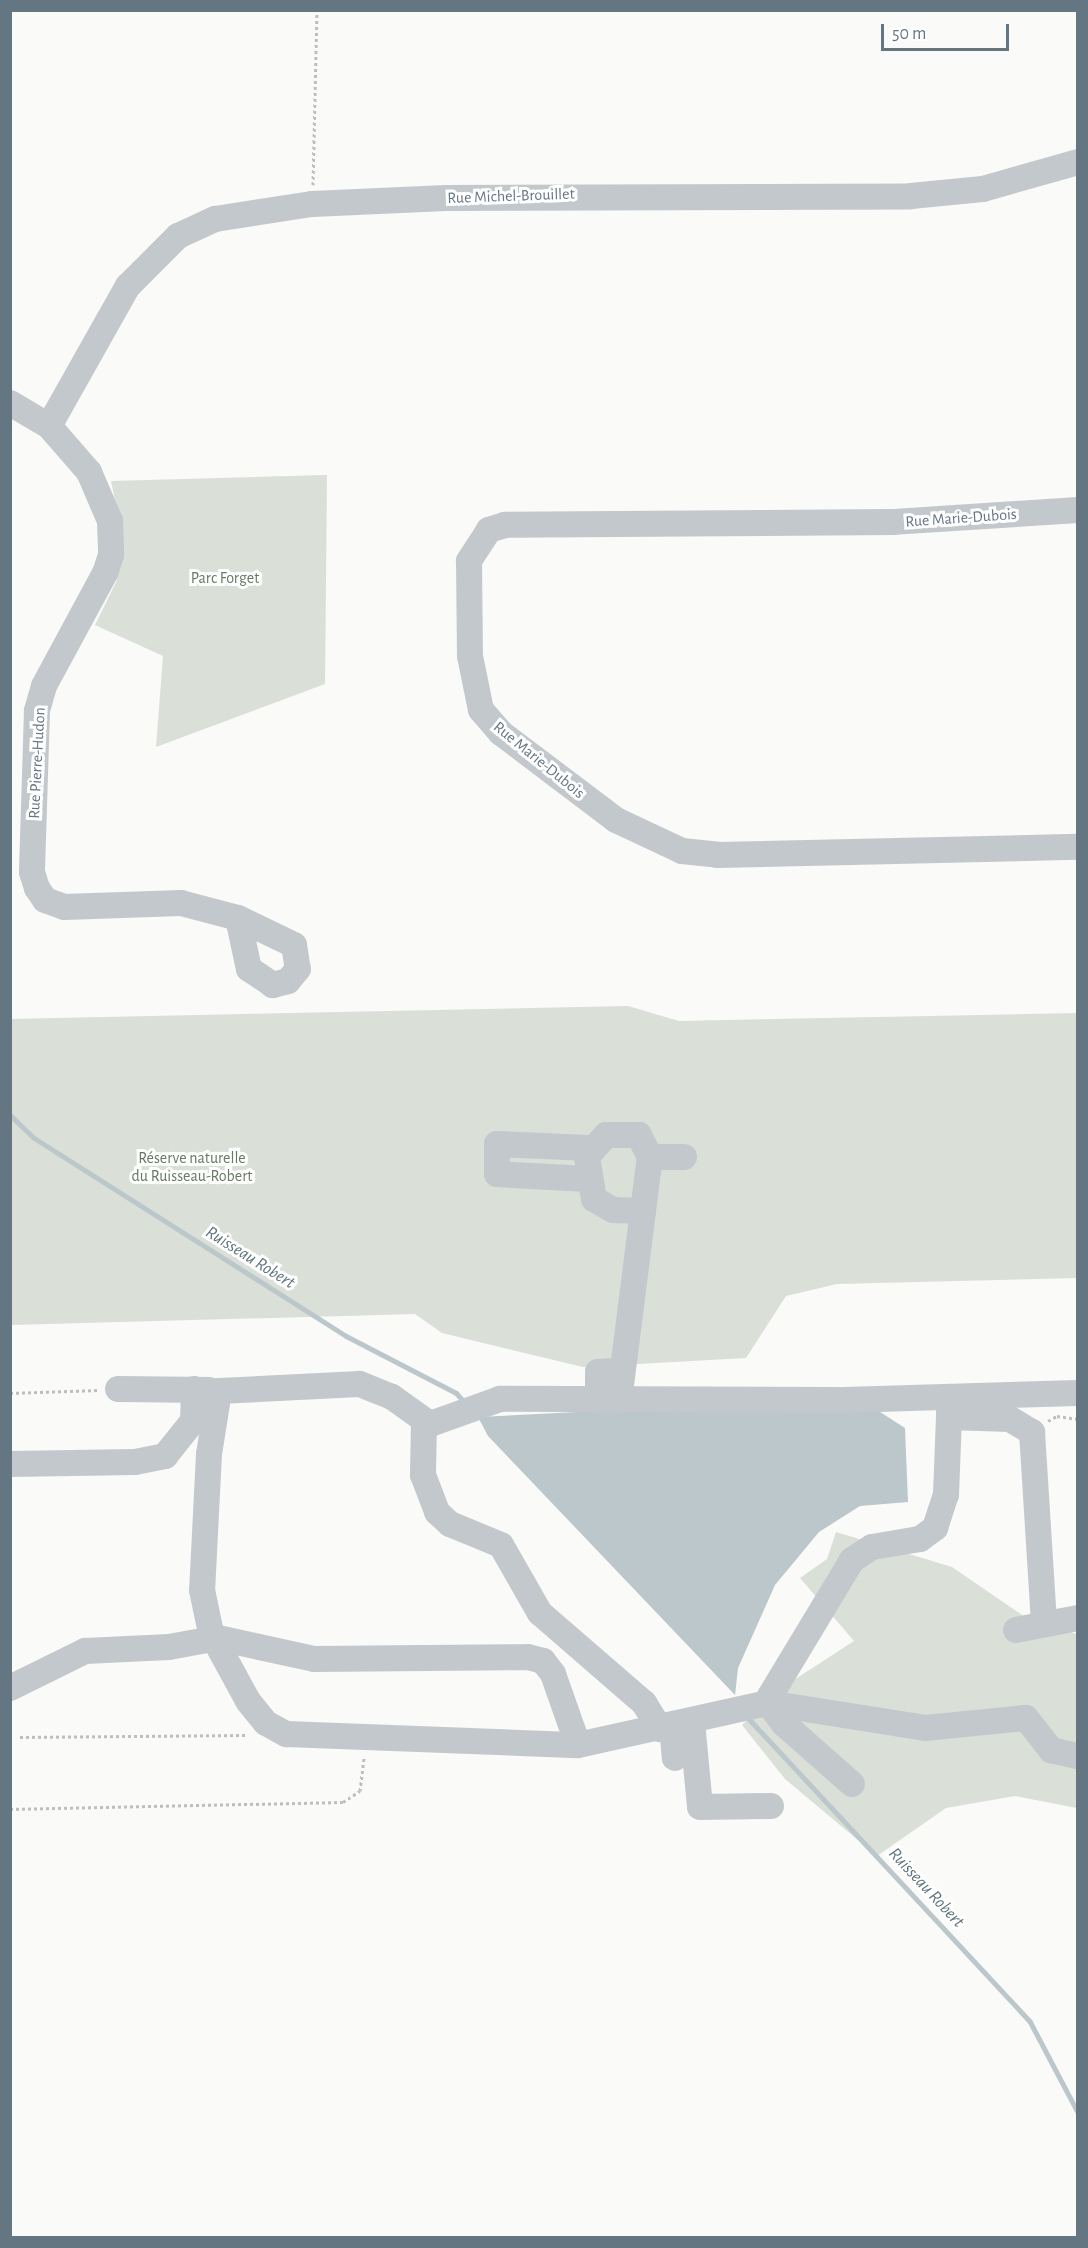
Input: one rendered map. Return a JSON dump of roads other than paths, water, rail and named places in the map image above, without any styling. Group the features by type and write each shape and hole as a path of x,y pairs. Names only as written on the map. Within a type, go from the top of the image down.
{"street":[{"name":"Rue Michel-Brouillet","path":"49,426 128,286 153,257 178,236 215,219 312,204 607,193 911,196 984,189 1077,162"},
{"name":"Rue Pierre-Hudon","path":"10,403 49,426 88,472 103,500 110,521 111,555 37,711 32,872 36,888 45,900 64,907 181,903 238,918"},
{"name":"Rue Marie-Dubois","path":"1077,510 894,522 505,525 489,530 469,561 470,656 481,710 501,734 615,820 682,851 718,855 1077,847"},
{"path":"588,1179 497,1174 497,1144 589,1148 606,1136 633,1133 645,1140 650,1157 620,1371 598,1372 609,1401"},
{"path":"589,1148 588,1179 594,1199 604,1208 643,1211"},
{"path":"650,1157 684,1156"},
{"path":"118,1389 206,1390 359,1384 392,1397 424,1421 437,1424 500,1399 949,1407 1077,1393"},
{"path":"206,1390 203,1421 202,1590 214,1638 248,1701 274,1729 298,1736 578,1745 675,1726 751,1706 925,1728 1026,1718 1051,1749 1077,1756"},
{"path":"949,1407 1010,1419 1032,1432 1041,1544 1044,1623"},
{"path":"751,1706 844,1568 872,1547 920,1539 940,1520 949,1469 949,1407"},
{"path":"10,1464 155,1460 177,1446 203,1421"},
{"path":"424,1421 423,1475 437,1512 450,1524 501,1545 540,1613 644,1703 675,1726 700,1807 771,1806"},
{"path":"1016,1630 1077,1618"},
{"path":"10,1704 20,1685 85,1651 169,1647 214,1638 314,1659 537,1658 553,1674 578,1745"},
{"path":"751,1706 852,1785"},
{"path":"675,1726 675,1758"}],"waterway":[{"name":"Ruisseau Robert","path":"10,1115 34,1138 346,1336 456,1393 466,1404"},
{"name":"Ruisseau Robert","path":"746,1716 1030,2022 1078,2113"}],"park label":[{"name":"Parc Forget","path":"225,578"},
{"name":"Réserve naturelle du Ruisseau-Robert","path":"192,1167"}]}
